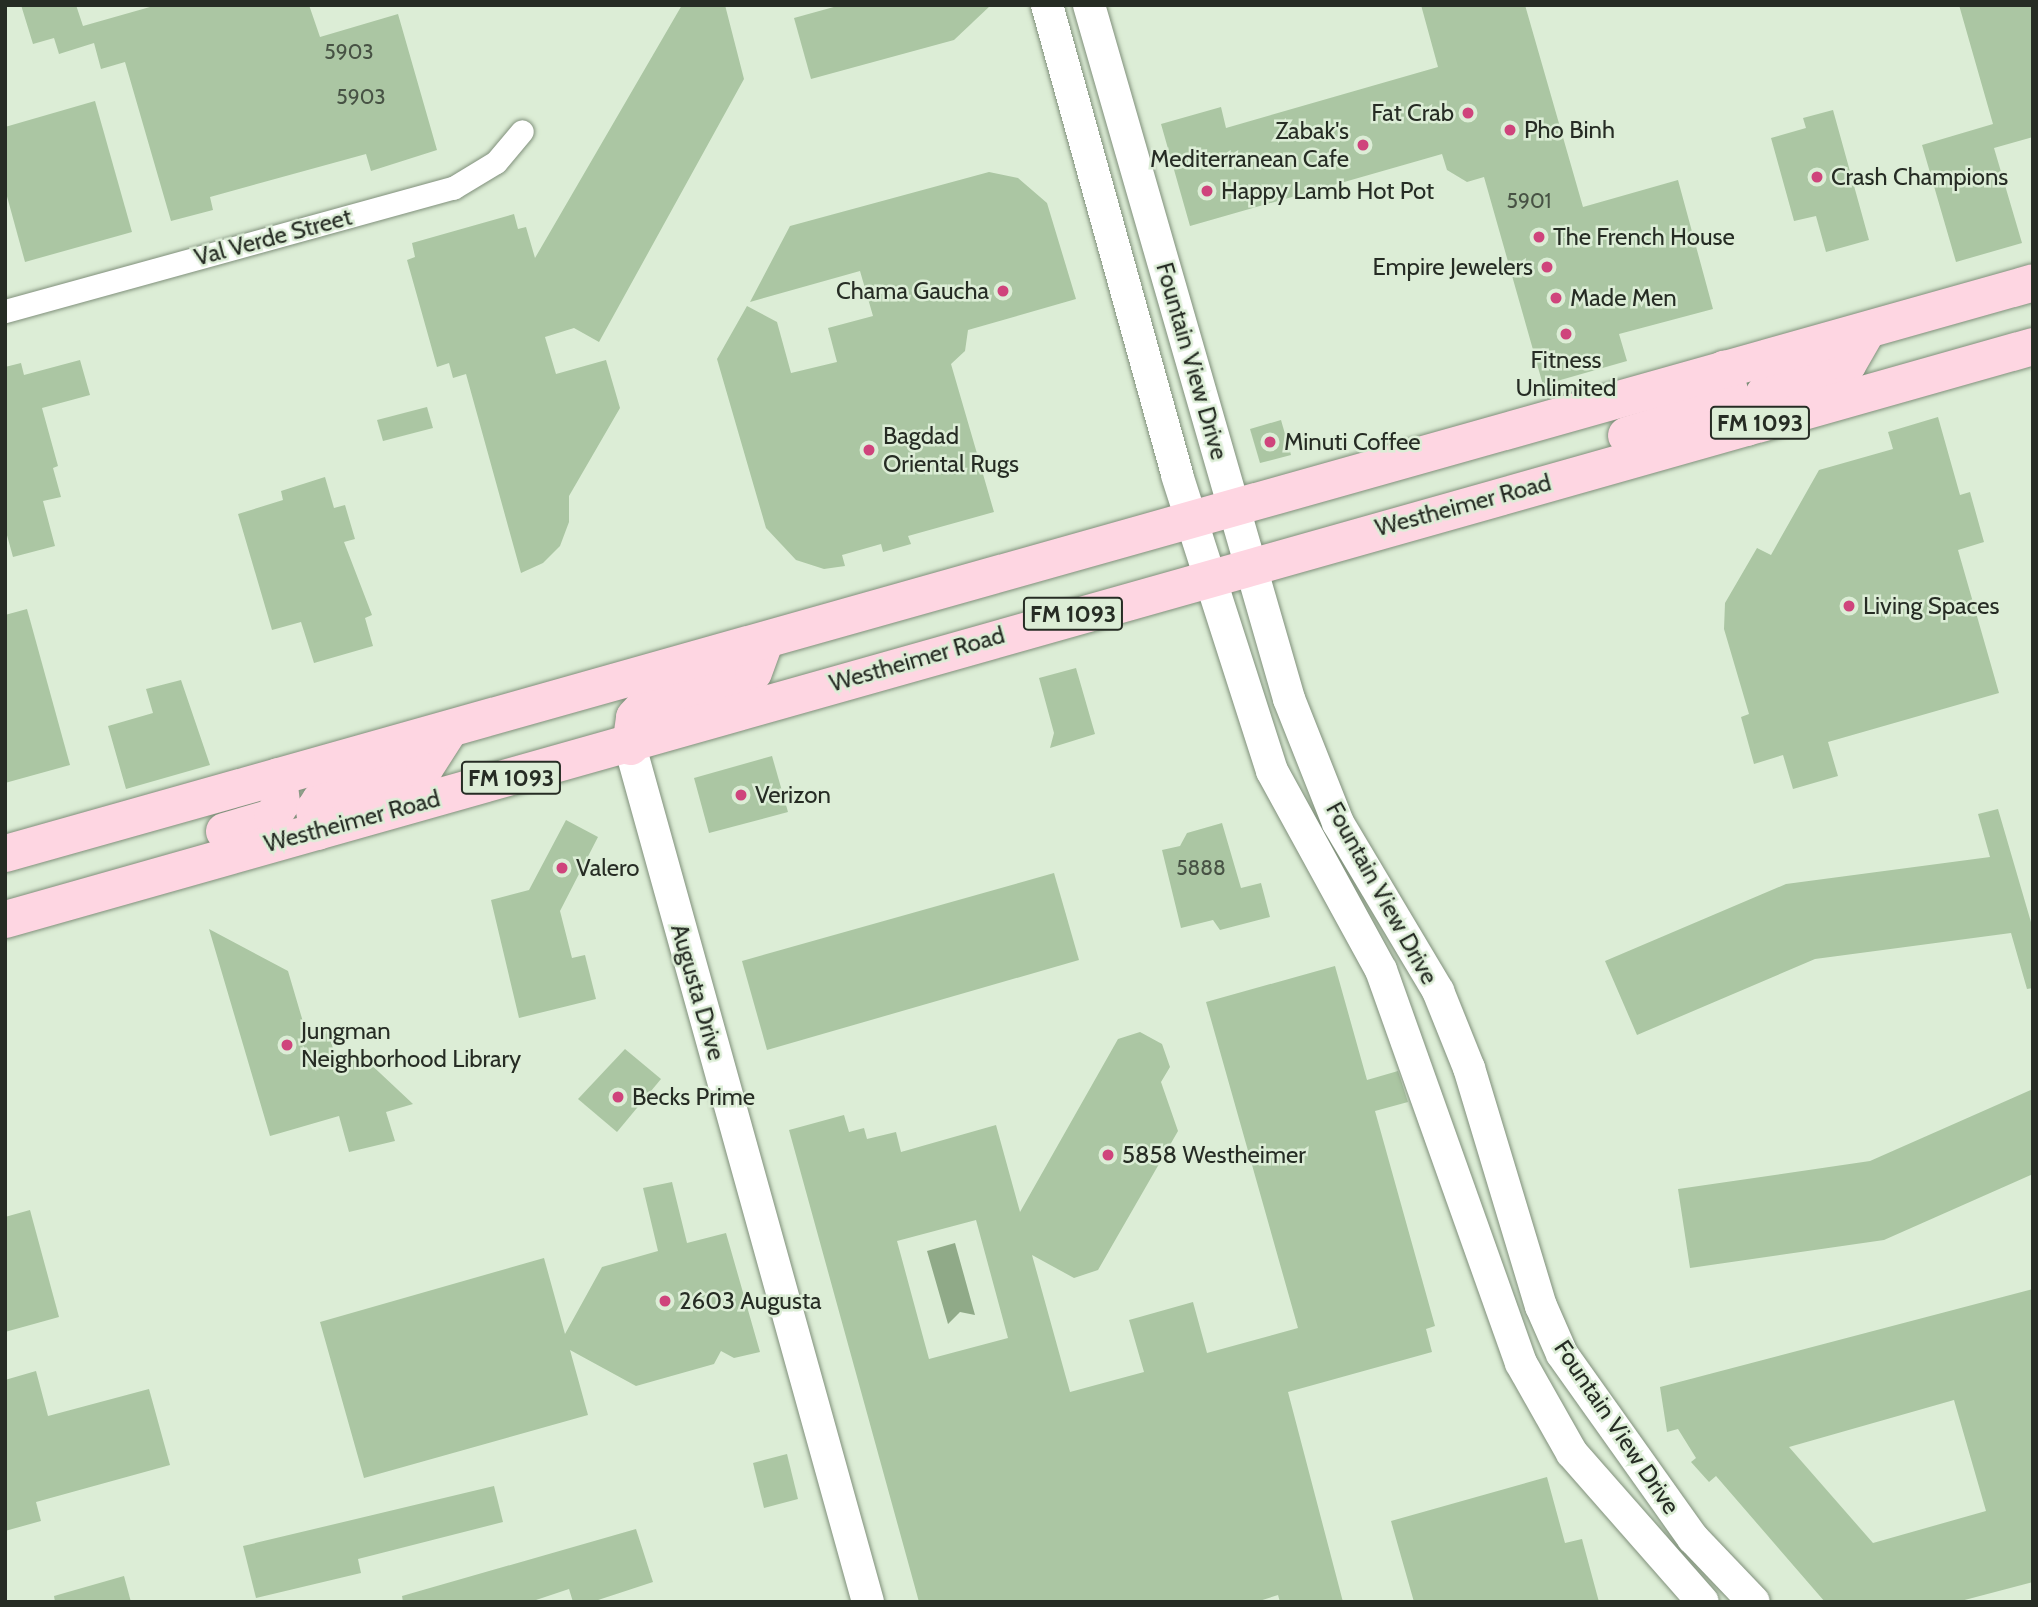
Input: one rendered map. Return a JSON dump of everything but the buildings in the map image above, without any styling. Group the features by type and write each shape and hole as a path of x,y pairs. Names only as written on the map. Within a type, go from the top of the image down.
{"main road":[{"name":"Fountain View Drive","path":"1047,5 1190,519 1272,771 1381,970 1521,1363 1572,1453 1703,1602"},
{"name":"Fountain View Drive","path":"1089,5 1289,699 1338,823 1417,953 1469,1068 1541,1306 1562,1354 1693,1538 1754,1602"},
{"path":"1076,104 1115,93"},
{"name":"FM 1093","path":"5,853 2033,282"},
{"path":"1746,427 1764,393 1847,364 1866,331"},
{"name":"Westheimer Road","path":"5,919 630,746 1207,576 2029,347"},
{"path":"1559,479 1604,442 1718,407 1729,391 1724,369"},
{"path":"630,746 634,717 643,707 753,672 764,641"},
{"path":"317,831 314,809 320,800 424,768 449,729"},
{"name":"Augusta Drive","path":"630,746 868,1602"},
{"path":"114,888 132,857 272,817 281,802 278,776"},
{"path":"1358,930 1393,912"},
{"path":"1381,970 1417,953"},
{"path":"1505,1319 1541,1306"}],"street":[{"name":"Val Verde Street","path":"5,311 453,188 496,162 522,131"}],"shaded area":[{"path":"955,1243 975,1315 960,1312 948,1324 927,1251"}],"place":[{"name":"Fat Crab","path":"1468,113"},
{"name":"Pho Binh","path":"1510,130"},
{"name":"Zabak's Mediterranean Cafe","path":"1363,145"},
{"name":"Crash Champions","path":"1817,177"},
{"name":"Happy Lamb Hot Pot","path":"1207,191"},
{"name":"The French House","path":"1539,237"},
{"name":"Empire Jewelers","path":"1547,267"},
{"name":"Chama Gaucha","path":"1003,291"},
{"name":"Made Men","path":"1556,298"},
{"name":"Fitness Unlimited","path":"1566,334"},
{"name":"Minuti Coffee","path":"1270,442"},
{"name":"Bagdad Oriental Rugs","path":"869,450"},
{"name":"Living Spaces","path":"1849,606"},
{"name":"Verizon","path":"741,795"},
{"name":"Valero","path":"562,868"},
{"name":"Jungman Neighborhood Library","path":"287,1045"},
{"name":"Becks Prime","path":"618,1097"},
{"name":"5858 Westheimer","path":"1108,1155"},
{"name":"2603 Augusta","path":"665,1301"}]}
